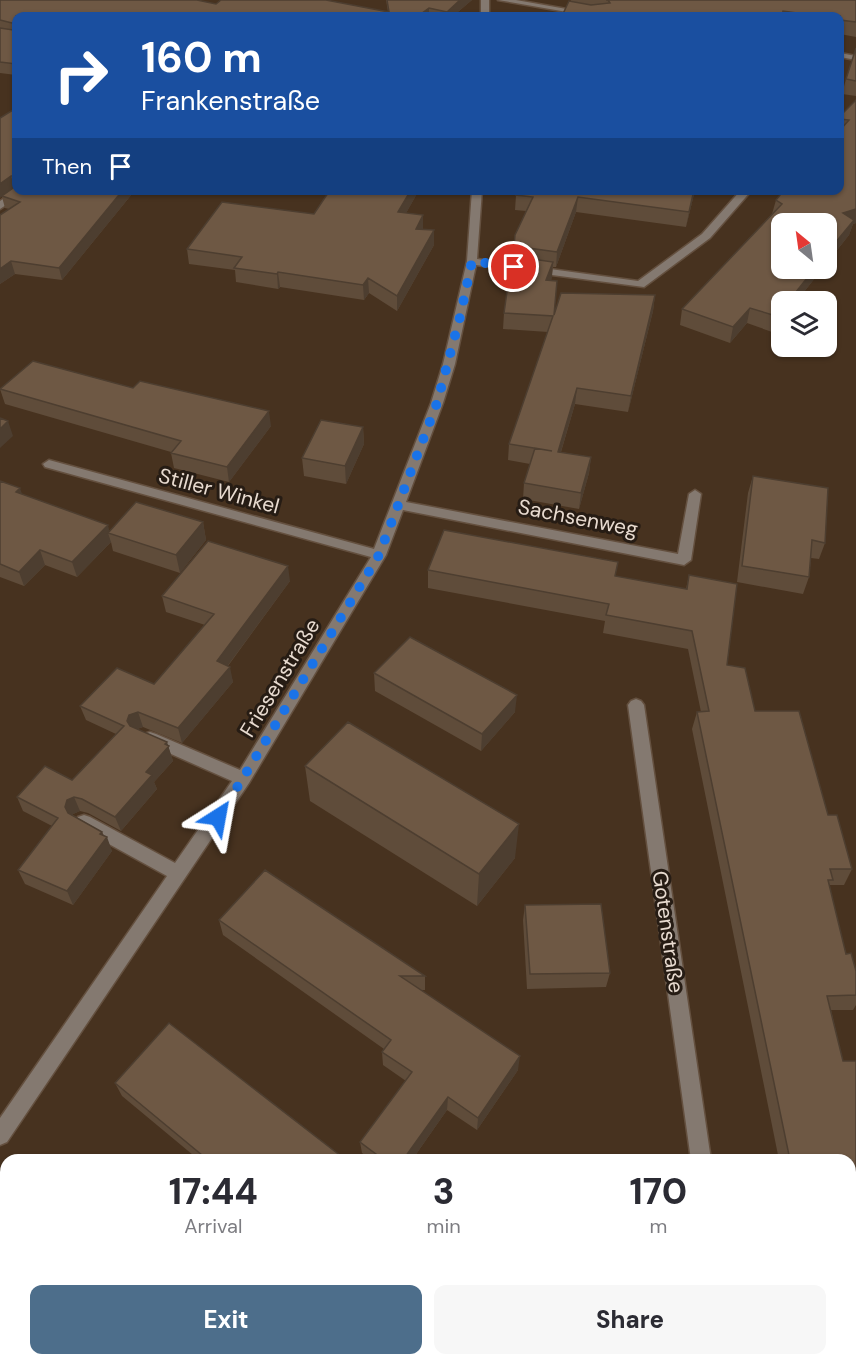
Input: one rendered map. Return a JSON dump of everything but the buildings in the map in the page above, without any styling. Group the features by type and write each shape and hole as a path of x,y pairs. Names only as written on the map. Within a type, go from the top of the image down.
{"street":[{"path":"502,0 577,12"},
{"path":"0,206 16,195"},
{"name":"Friesenstraße","path":"0,1135 243,778 379,555 437,403 472,261 477,195"},
{"path":"472,261 640,285 706,236 743,195"},
{"name":"Stiller Winkel","path":"49,464 379,555"},
{"name":"Sachsenweg","path":"398,505 684,560 694,494"},
{"name":"Gotenstraße","path":"636,705 700,1154"},
{"path":"142,735 243,778"},
{"path":"81,820 179,874"}],"route":[{"path":"218,817 379,555 437,403 449,364 472,261 514,267"}]}
